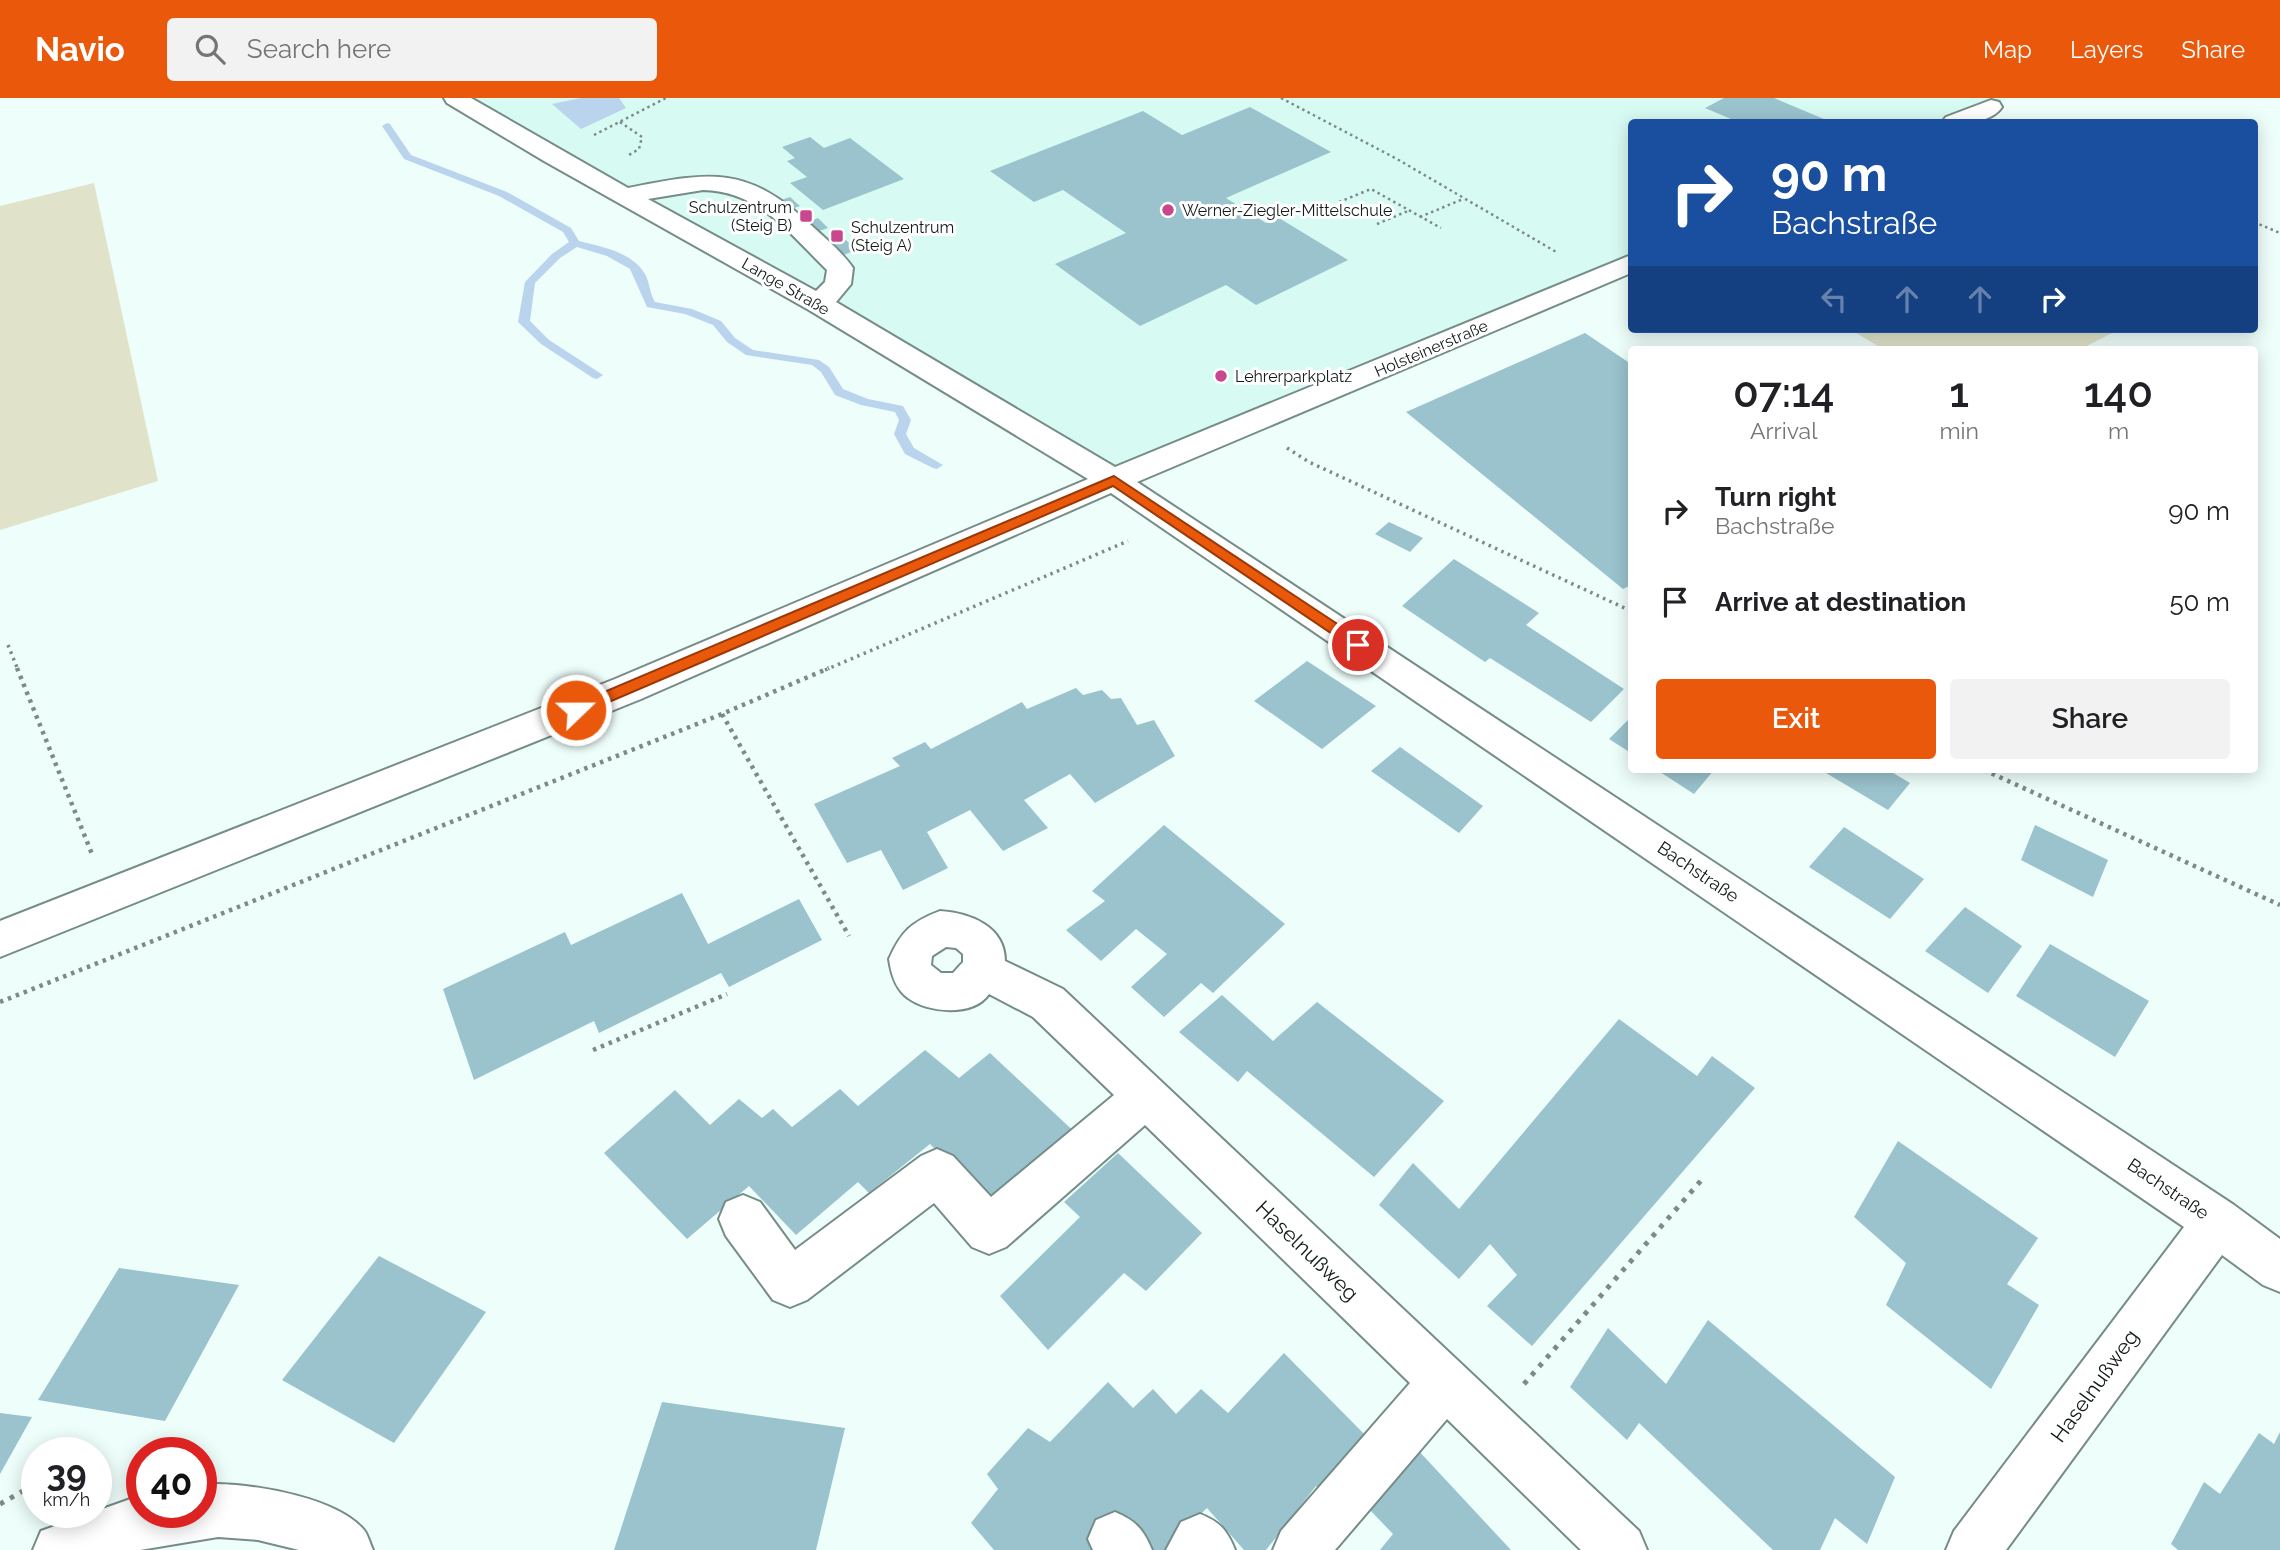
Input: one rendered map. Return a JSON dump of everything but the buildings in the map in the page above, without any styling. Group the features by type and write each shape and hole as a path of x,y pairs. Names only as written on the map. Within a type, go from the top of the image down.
{"street":[{"name":"Lange Straße","path":"455,98 552,156 819,304 1114,480"},
{"path":"1961,119 1991,107"},
{"path":"624,196 696,185 726,184 750,190 788,218 840,268 838,284 819,304"},
{"name":"Holsteinerstraße","path":"0,939 109,898 628,689 1114,480 1628,264"},
{"name":"Bachstraße","path":"1114,480 2217,1222 2280,1268"},
{"name":"Haselnußweg","path":"982,970 1048,1003 1620,1550"},
{"path":"743,1219 790,1283 937,1172 989,1230 1146,1096"},
{"name":"Haselnußweg","path":"1973,1550 2217,1222"},
{"path":"1300,1550 1445,1382"},
{"path":"217,1513 279,1516 334,1538 346,1550"},
{"path":"60,1550 126,1527"},
{"path":"1193,1550 1200,1541 1208,1550"}],"path":[{"path":"552,156 666,98"},
{"path":"1281,98 1323,118 1600,276"},
{"path":"1339,202 1371,189 1441,228"},
{"path":"1420,217 1464,199"},
{"path":"1377,224 1409,210"},
{"path":"2258,224 2280,233"},
{"path":"1248,424 1309,462 1628,610"},
{"path":"0,1002 722,714 1174,521"},
{"path":"8,645 109,898"},
{"path":"722,714 849,936"},
{"path":"1991,773 2280,905"},
{"path":"593,1050 727,994"},
{"path":"1489,1424 1705,1176"},
{"path":"0,1504 21,1492"}],"shaded area":[{"path":"467,98 2009,98 1958,119 1628,119 1628,263 1115,477"},
{"path":"94,183 158,481 0,530 0,206"},
{"path":"1856,333 2112,333 2087,346 1878,346"}],"water":[{"path":"581,98 619,98 626,108 581,129 552,104"}],"waterway":[{"path":"387,126 407,157 503,194 567,230 575,243"},
{"path":"575,243 610,253 634,267 651,305 688,311 717,323 731,340 750,353 815,362 825,370 839,392 865,402 899,409 905,420 900,434 909,451 937,465"},
{"path":"575,243 556,256 530,282 524,322 545,342 597,375"}],"place":[{"name":"Werner-Ziegler-Mittelschule","path":"1168,210"},
{"name":"Schulzentrum (Steig B)","path":"806,216"},
{"name":"Schulzentrum (Steig A)","path":"837,236"},
{"name":"Lehrerparkplatz","path":"1221,376"}],"route":[{"path":"576,710 1114,480 1358,645"}]}
